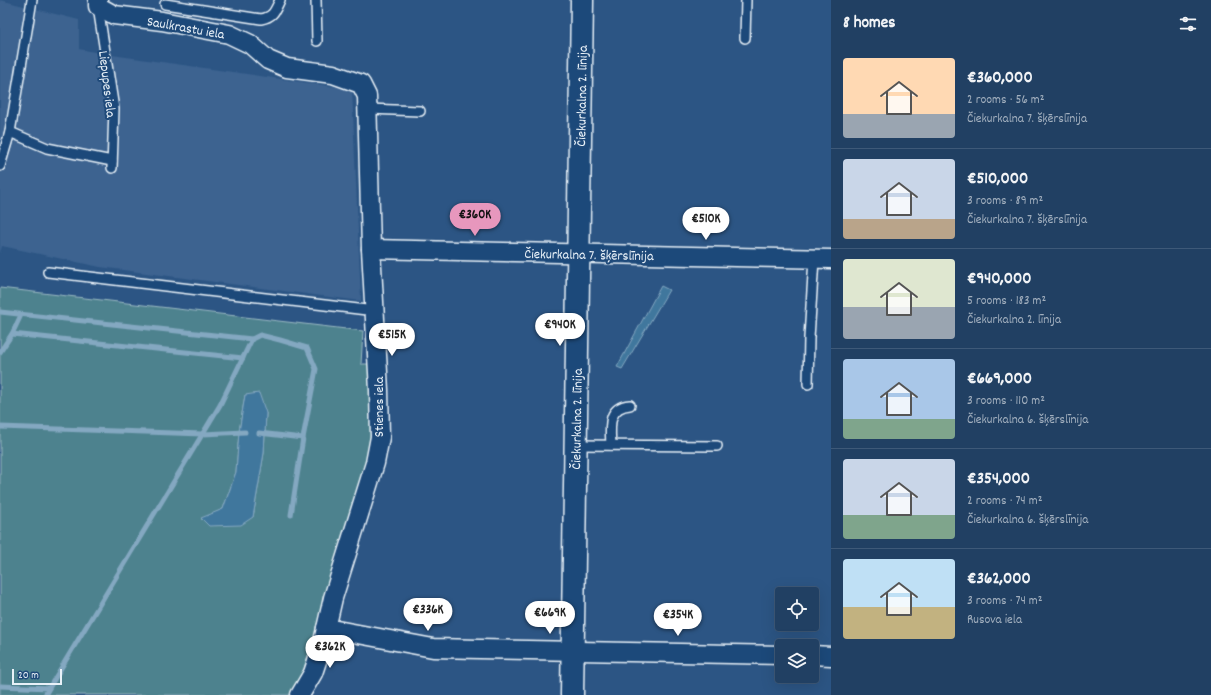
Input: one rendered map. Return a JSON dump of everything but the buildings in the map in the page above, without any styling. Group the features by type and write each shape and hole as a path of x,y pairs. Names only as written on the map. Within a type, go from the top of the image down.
{"street":[{"name":"Čiekurkalna 2. līnija","path":"572,695 582,0"},
{"name":"Saulkrastu iela","path":"98,3 114,15 162,21 229,34 250,44 268,60 287,68 332,74 361,84"},
{"name":"Stienes iela","path":"300,695 313,673 333,598 375,464 380,437 379,390 371,249 368,109 367,96 361,84"},
{"name":"Čiekurkalna 7. šķērslīnija","path":"371,249 822,259"},
{"path":"326,628 424,647 775,655"},
{"path":"819,655 831,656"}],"lane":[{"path":"0,166 10,132 32,0"},
{"path":"162,21 165,2 262,19 269,18 280,0"},
{"path":"316,0 317,40"},
{"path":"745,38 746,0"},
{"name":"Liepupes iela","path":"10,132 47,148 112,165 114,109 98,3"},
{"path":"368,109 420,111"},
{"path":"808,384 809,338 822,259"},
{"path":"48,272 375,311"},
{"path":"611,445 610,424 613,415 620,407 630,404"},
{"path":"576,445 716,446"}],"shaded area":[{"path":"0,0 79,20 79,49 352,89 361,301 100,267 2,246 0,253"},
{"path":"661,286 669,290 622,369 617,367"},
{"path":"259,393 266,413 264,453 253,517 241,525 209,526 201,518 223,509 236,472 239,432 245,395"}],"green space":[{"path":"0,288 363,331 361,364 372,364 373,445 301,678 291,695 0,695","holes":["245,395 266,413 264,453 253,517 201,519 223,509 236,472 239,432"]}],"waterway":[{"path":"0,312 252,339 260,335 307,348 316,369 291,515"},
{"path":"0,352 12,334 21,315"},
{"path":"12,334 243,358"},
{"path":"0,686 49,688 220,405 252,339"},
{"path":"0,427 203,434 245,432"},
{"path":"259,433 303,438"},
{"path":"45,695 49,688"}]}
